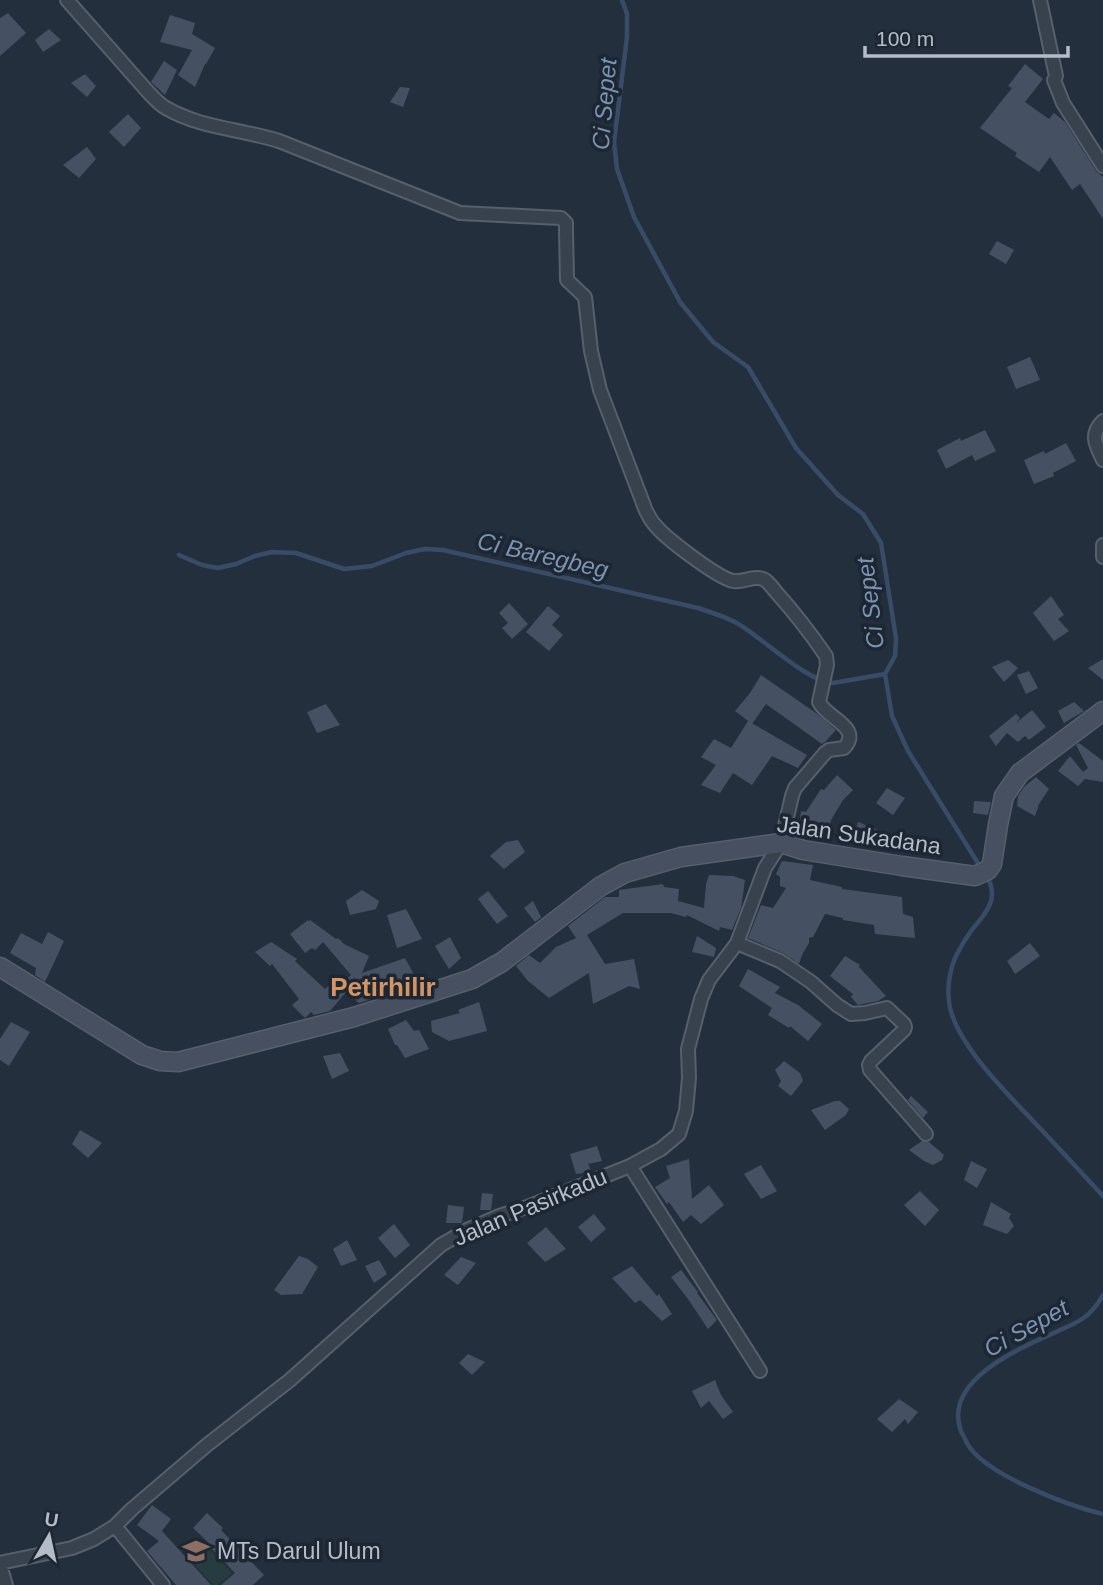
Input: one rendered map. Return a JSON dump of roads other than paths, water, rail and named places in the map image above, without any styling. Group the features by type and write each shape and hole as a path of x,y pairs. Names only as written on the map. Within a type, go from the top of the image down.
{"main road":[{"name":"Jalan Sukadana","path":"0,967 142,1055 160,1061 178,1062 354,1017 472,979 502,962 601,886 625,873 681,857 781,843 803,850 902,866 982,873 992,864 995,855 1004,796 1020,773 1103,710"}],"street":[{"name":"Jalan Pasirkadu","path":"0,1564 72,1548 115,1526 197,1453 290,1380 441,1245 499,1216 630,1166 661,1149 679,1134 687,1111 688,1049 701,999 709,980 737,943 765,868 781,843 795,788 825,753 844,748 850,741 851,734 820,707 821,688 826,675 826,656 785,601 760,578 732,581 697,561 665,536 646,512 600,390 591,351 585,297 567,280 566,223 561,218 460,213 279,141 191,120 163,107 67,0"},
{"path":"1040,0 1056,76 1054,80 1063,103 1103,166"},
{"path":"1103,421 1094,433 1094,442 1103,460"},
{"path":"1103,545 1103,557"},
{"path":"737,943 779,961 851,1014 887,1008 904,1024 904,1030 869,1065 870,1070 926,1134"},
{"path":"630,1166 760,1371"},
{"path":"115,1526 163,1585"},
{"path":"0,1564 6,1585"}],"waterway":[{"name":"Ci Sepet","path":"622,0 627,14 627,37 614,142 617,169 634,217 680,302 713,342 748,367 796,448 838,495 863,514 881,543 896,638 895,656 885,674 892,716 908,751 981,868"},
{"name":"Ci Baregbeg","path":"179,555 202,565 218,568 272,552 296,553 344,569 372,566 425,549 443,550 698,608 735,622 797,667 822,680 833,683 885,674"},
{"name":"Ci Sepet","path":"986,875 992,899 962,945 951,971 948,995 952,1016 982,1065 1103,1196"},
{"name":"Ci Sepet","path":"1103,1295 1097,1305 1079,1321 1026,1346 990,1367 964,1394 958,1410 960,1428 967,1443 976,1455 990,1466 1049,1496 1103,1514"}],"place":[{"name":"MTs Darul Ulum","path":"196,1551"}],"district":[{"name":"Petirhilir","path":"383,987"}]}
